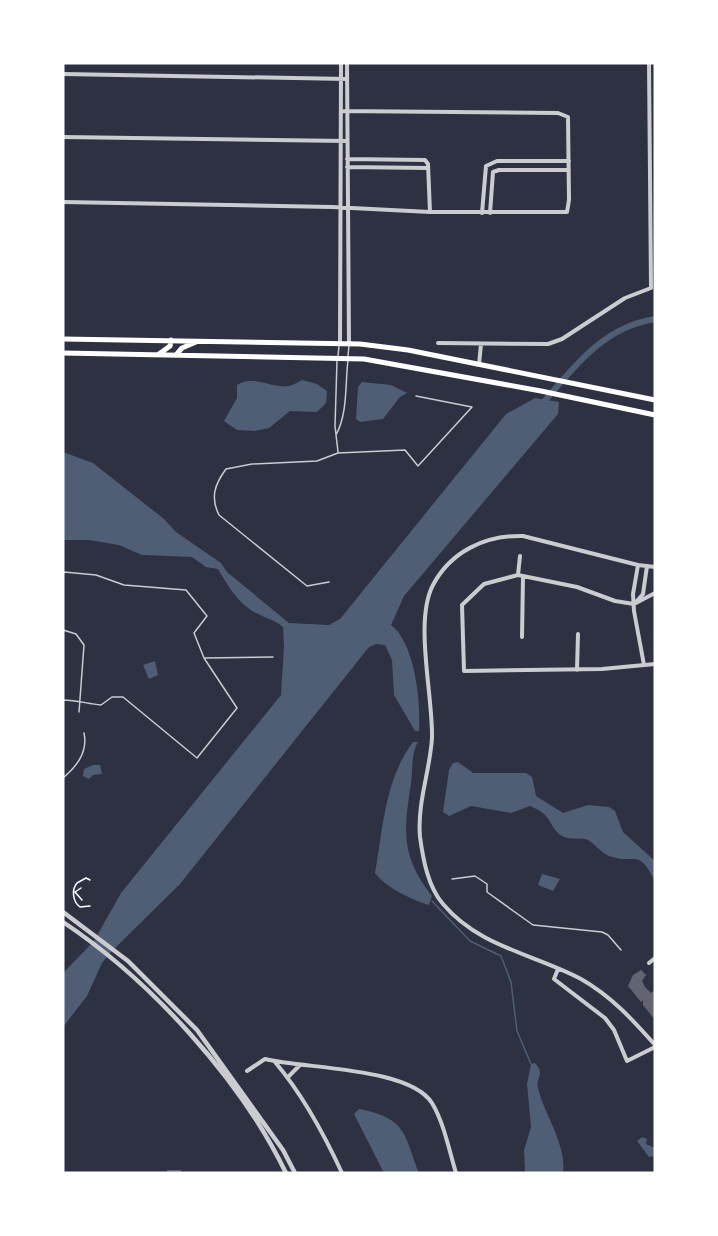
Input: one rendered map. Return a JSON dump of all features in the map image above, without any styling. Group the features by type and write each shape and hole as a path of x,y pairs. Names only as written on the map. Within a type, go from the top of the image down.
{"main road":[{"path":"63,339 340,342 408,350 655,400"},
{"path":"157,354 170,346 171,340"},
{"path":"176,355 182,348 197,341"},
{"path":"63,353 348,358 401,364 652,415 655,408"}],"street":[{"path":"340,342 341,63"},
{"path":"347,63 349,343"},
{"path":"438,343 548,344 557,342 625,298 651,288 649,63"},
{"path":"63,74 347,78"},
{"path":"63,202 430,212 567,212 570,200 568,117 558,113 341,111"},
{"path":"63,137 347,141"},
{"path":"347,159 425,160 428,168 430,212"},
{"path":"482,213 486,166 497,161 569,161"},
{"path":"347,167 428,168"},
{"path":"490,213 493,172 499,170 569,170"},
{"path":"479,365 482,344"},
{"path":"558,969 554,979 605,1018 614,1030 627,1061 655,1046 626,1012 602,992 558,969 498,946 462,923 442,903 429,878 420,836 423,796 432,740 431,689 424,624 426,604 433,585 458,555 486,540 505,536 540,540 638,565 655,567"},
{"path":"520,555 522,636"},
{"path":"638,565 633,594 645,665"},
{"path":"634,604 643,594 648,566"},
{"path":"655,593 634,604 615,601 577,587 521,576 484,584 462,605 464,671 577,670 655,664"},
{"path":"577,670 578,634"},
{"path":"63,912 116,950 197,1030 283,1150 295,1173"},
{"path":"63,922 111,957 211,1058 276,1153 286,1173"},
{"path":"649,963 655,958"},
{"path":"247,1071 265,1059 394,1078 431,1102 456,1173"},
{"path":"275,1061 288,1077 325,1137 342,1173"},
{"path":"288,1077 300,1065"}],"lane":[{"path":"338,453 336,436 337,358 340,342"},
{"path":"336,436 341,427 349,343"},
{"path":"329,582 307,586 219,515 213,503 217,482 226,469 252,464 317,460 338,453 405,450 418,466 472,408 416,396"},
{"path":"63,575 64,572 96,575 124,585 186,590 207,616 194,633 204,658 237,708 197,759 123,697 112,697 101,705 90,705 80,700 63,700"},
{"path":"63,630 75,634 84,645 79,712"},
{"path":"204,658 273,657"},
{"path":"63,778 81,758 84,749 84,733"},
{"path":"63,773 67,775"},
{"path":"452,879 475,876 487,884 487,892 533,925 602,932 608,935 621,950"}],"path":[{"path":"90,880 81,880 74,886 75,903 80,908 90,906"},
{"path":"75,892 81,888"},
{"path":"75,892 81,900"}],"water":[{"path":"302,380 317,384 327,391 326,403 317,412 290,411 269,428 255,431 237,430 224,421 237,398 237,385 255,381 275,386 289,386"},
{"path":"362,382 391,385 407,393 400,397 383,419 360,422 356,419 358,387"},
{"path":"535,398 559,402 558,414 404,596 391,625 406,645 415,674 419,705 419,731 415,731 394,695 392,660 385,645 376,644 369,647 180,884 109,954 102,963 87,996 63,1027 63,973 94,941 121,893 281,695 284,647 283,627 245,606 218,569 206,567 192,557 142,555 119,545 89,540 63,540 63,452 93,463 164,519 176,532 221,563 227,572 289,623 329,625 340,619 506,414"},
{"path":"155,661 158,675 149,679 143,665"},
{"path":"413,742 418,742 414,751 407,815 407,842 414,868 432,896 429,905 399,892 375,873 386,804 396,772"},
{"path":"458,762 473,773 526,773 532,777 536,796 563,813 588,805 609,807 615,811 623,832 655,861 655,881 644,863 639,860 616,858 607,855 588,840 562,836 547,817 530,806 511,813 471,806 449,816 443,812 449,770 453,763"},
{"path":"100,765 102,774 93,775 89,779 83,776 84,769"},
{"path":"542,874 560,879 553,891 538,885"},
{"path":"535,1063 540,1071 537,1085 562,1152 563,1173 525,1173 524,1150 531,1127 527,1084 531,1064"},
{"path":"359,1109 386,1117 401,1129 419,1173 384,1173 354,1114"},
{"path":"642,1137 647,1139 646,1144 655,1148 655,1156 649,1157 637,1141"}],"building":[{"path":"641,970 646,975 642,981 645,987 651,993 655,990 655,1020 643,1005 643,1000 641,1002 628,986 633,975"},
{"path":"167,1170 181,1170 181,1173 167,1173"}],"waterway":[{"path":"542,404 578,363 605,340 620,330 655,319"},
{"path":"432,901 470,941 501,956 511,982 517,1031 531,1064"}]}
